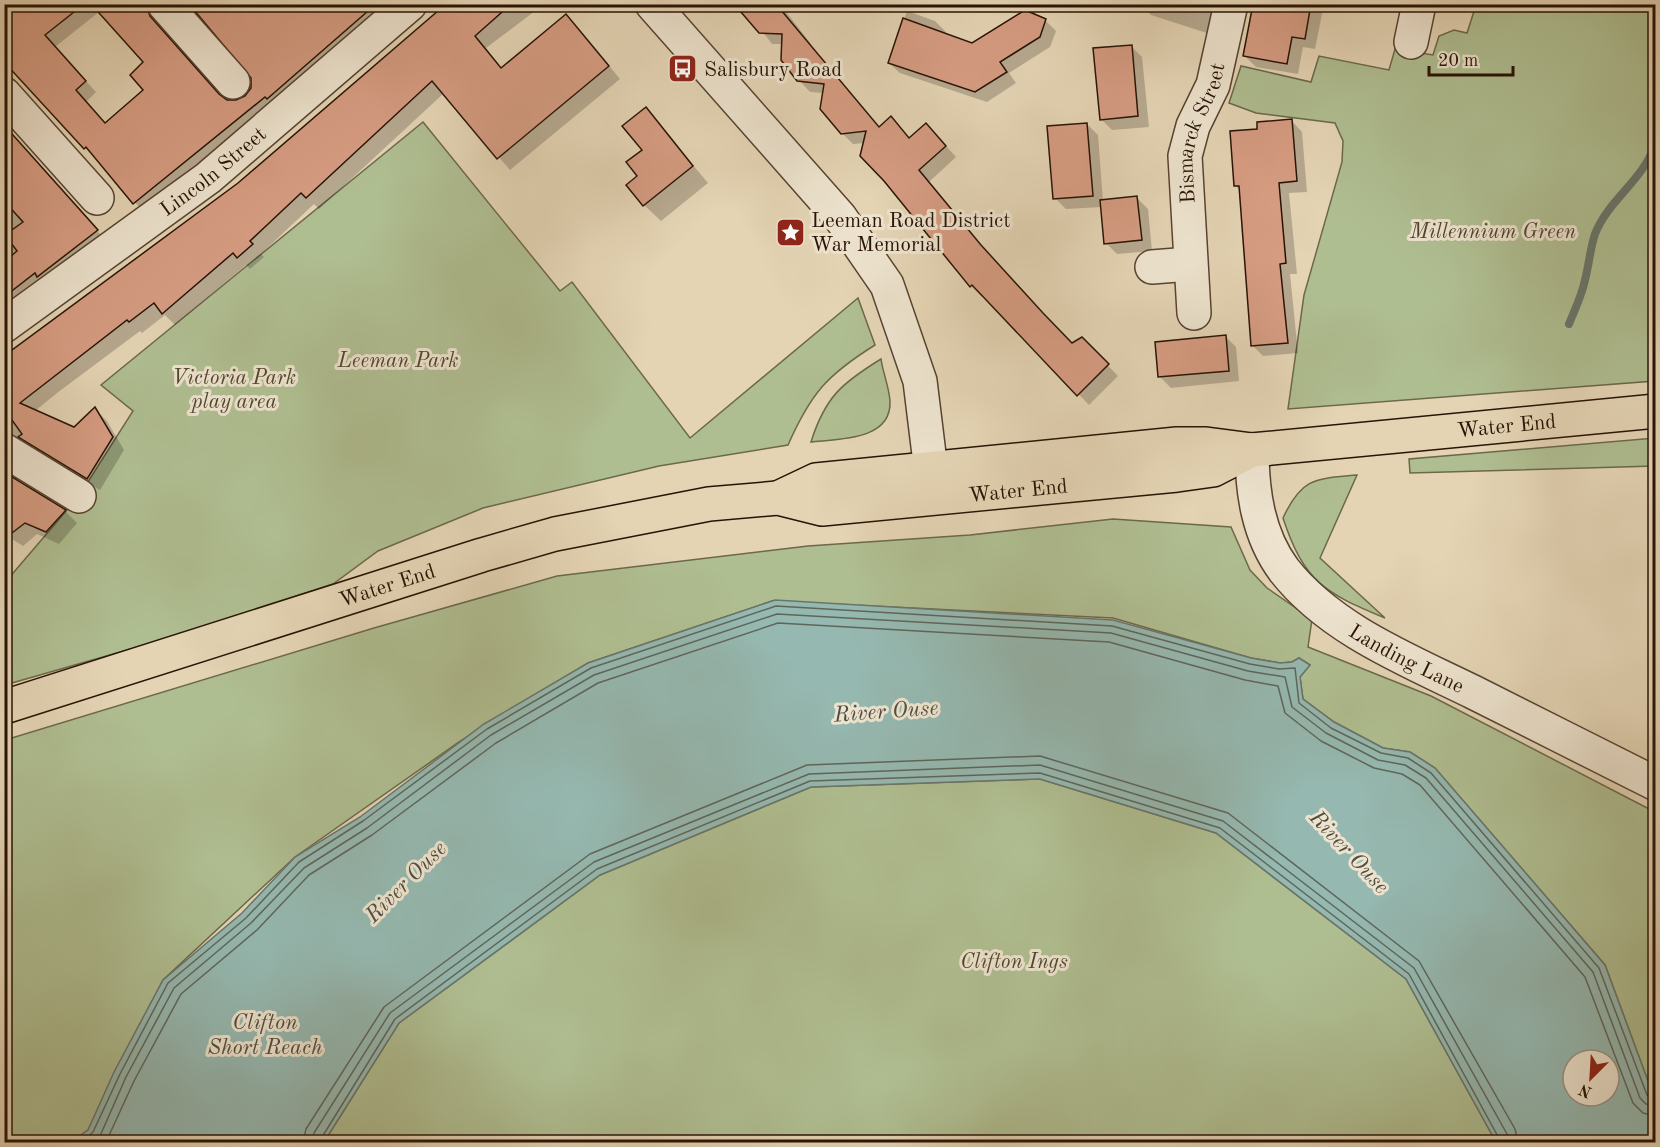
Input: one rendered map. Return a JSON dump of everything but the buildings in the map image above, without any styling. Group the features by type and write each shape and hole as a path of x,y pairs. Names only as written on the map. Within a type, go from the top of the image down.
{"main road":[{"name":"Water End","path":"4,708 482,555 555,534 709,504 778,498 811,481 933,484 1177,444 1206,444 1252,450 1656,411"}],"street":[{"path":"164,4 233,82"},
{"name":"Lincoln Street","path":"4,326 208,178 410,4"},
{"path":"652,4 840,217 887,285 920,381 933,484"},
{"name":"Bismarck Street","path":"1194,313 1185,156 1193,126 1213,85 1221,61 1231,4"},
{"path":"1411,42 1419,4"},
{"path":"4,94 97,198"},
{"path":"1152,267 1190,264"},
{"path":"4,450 79,496"},
{"name":"Landing Lane","path":"1252,450 1253,491 1270,548 1285,570 1315,602 1374,643 1656,784"}],"green space":[{"name":"Millennium Green","path":"1476,5 1655,5 1655,381 1288,409 1304,295 1342,162 1343,141 1335,123 1256,113 1229,103 1241,66 1311,82 1319,56 1389,70 1395,49 1433,55 1439,36 1454,30 1467,33"},
{"name":"Leeman Park","path":"423,122 560,291 572,282 690,438 858,298 875,345 844,366 822,387 796,427 788,445 659,466 483,508 378,551 333,584 176,636 5,685 4,577 8,579 79,496 133,411 101,385"},
{"path":"881,359 890,401 888,414 882,424 873,431 861,435 811,442 816,426 829,402 845,384"},
{"path":"1655,438 1655,466 1410,473 1409,459"},
{"path":"1357,475 1320,558 1385,618 1347,601 1319,583 1299,557 1283,518 1304,487 1320,480"},
{"path":"1113,519 1231,527 1250,570 1267,588 1312,619 1308,647 1431,696 1655,812 1655,1100 1605,965 1435,768 1410,752 1383,748 1334,722 1303,699 1300,677 1310,665 1299,658 1292,662 1280,663 1251,658 1113,618 772,601 588,663 459,742 295,857 163,980 88,1130 71,1142 5,1142 5,740 374,628 557,576 808,546 970,535"},
{"name":"Clifton Ings","path":"1040,779 1216,833 1406,979 1496,1142 324,1142 399,1023 600,875 811,787"}],"water":[{"name":"Clifton Short Reach","path":"775,600 1113,620 1251,658 1280,663 1292,662 1299,658 1310,665 1300,677 1303,699 1334,722 1383,748 1410,752 1435,768 1605,965 1655,1100 1655,1142 1496,1142 1406,979 1216,833 1040,779 811,787 600,875 399,1023 324,1142 71,1142 88,1130 114,1072 163,980 242,913 295,857 360,817 484,724 588,663"}],"waterway":[{"path":"1569,324 1584,286 1592,245 1601,221 1644,167 1656,141"}],"place":[{"name":"Salisbury Road","path":"683,69"},
{"name":"Leeman Road District War Memorial","path":"790,232"}],"park label":[{"name":"Victoria Park play area","path":"234,389"}],"water label":[{"name":"River Ouse","path":"886,710"},
{"name":"River Ouse","path":"1350,851"},
{"name":"River Ouse","path":"405,881"}]}
